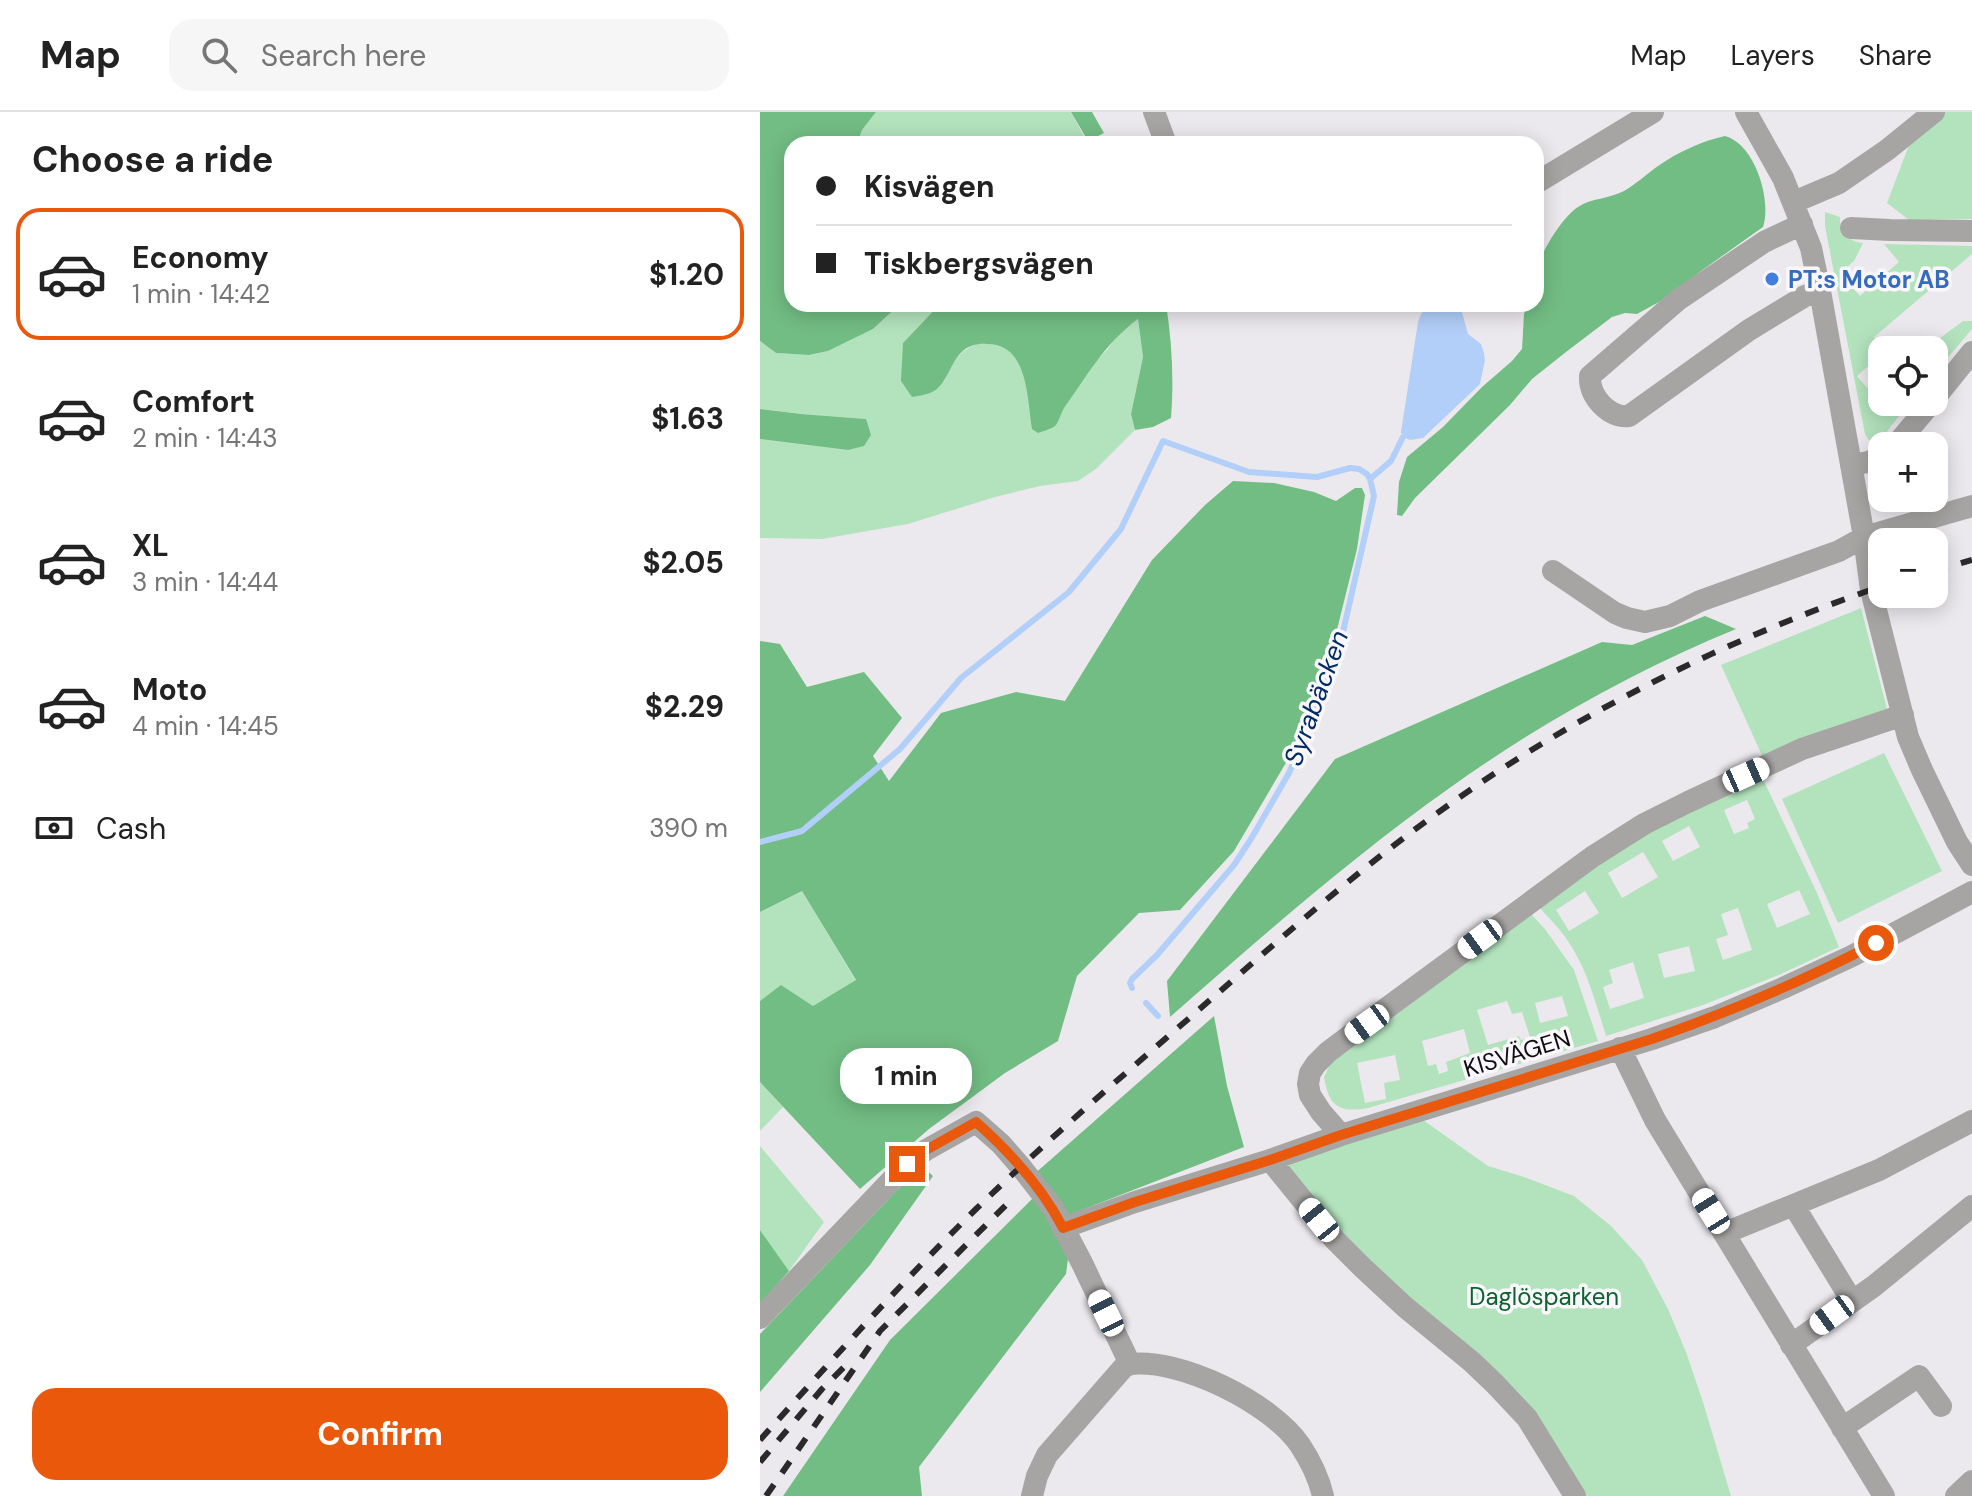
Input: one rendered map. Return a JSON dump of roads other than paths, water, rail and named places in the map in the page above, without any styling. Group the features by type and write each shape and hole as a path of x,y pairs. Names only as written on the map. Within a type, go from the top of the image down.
{"street":[{"path":"1154,112 1163,136"},
{"path":"1544,178 1653,112"},
{"path":"1746,112 1769,151 1811,248 1871,590 1908,737 1957,842 1972,865"},
{"path":"1820,291 1805,296 1749,330 1629,416 1620,417 1596,399 1590,376 1602,364 1678,300 1764,242 1934,112"},
{"path":"1851,228 1972,231"},
{"path":"1948,382 1972,352"},
{"path":"1907,432 1920,416"},
{"path":"1851,465 1868,462"},
{"path":"1553,571 1615,613 1645,622 1670,616 1700,601 1839,551 1864,537 1972,506"},
{"path":"1341,1135 1310,1095 1310,1073 1328,1052 1384,1010 1592,857 1644,824 1802,749 1903,715"},
{"name":"KISVÄGEN","path":"1063,1228 1341,1135 1715,1017 1852,956 1972,892"},
{"path":"1620,1048 1655,1120 1884,1496"},
{"path":"1725,1233 1879,1170 1972,1121"},
{"path":"760,1318 907,1164 976,1122 1001,1144 1044,1195 1082,1263 1130,1364"},
{"path":"1270,1160 1335,1240 1405,1307 1472,1362 1527,1418 1575,1496"},
{"path":"1794,1206 1852,1301"},
{"path":"1791,1345 1874,1286 1972,1206"},
{"path":"1032,1496 1047,1455 1123,1368 1141,1362 1196,1375 1244,1397 1282,1425 1300,1444 1323,1496"},
{"path":"1842,1428 1919,1376 1941,1406"},
{"path":"1956,1496 1972,1481"}],"water":[{"path":"1462,312 1468,334 1481,344 1485,360 1480,384 1423,438 1410,440 1403,437 1401,432 1421,314"}],"waterway":[{"path":"1370,479 1391,461 1403,437"},
{"name":"Syrabäcken","path":"760,842 802,831 900,749 961,678 1069,592 1121,529 1163,441 1249,472 1317,477 1350,468 1359,469 1370,479 1374,496 1337,658 1289,773 1234,865 1157,955 1132,979 1132,988"},
{"path":"1146,1003 1158,1016"}],"railway":[{"path":"1948,567 1972,560"},
{"path":"760,1440 892,1295 1001,1185 1083,1110 1391,848 1509,764 1611,704 1717,651 1868,591"},
{"path":"766,1496 880,1331 1014,1197"},
{"path":"760,1462 845,1366"}],"place":[{"name":"PT:s Motor AB","path":"1772,279"}],"park label":[{"name":"Daglösparken","path":"1544,1296"}]}
